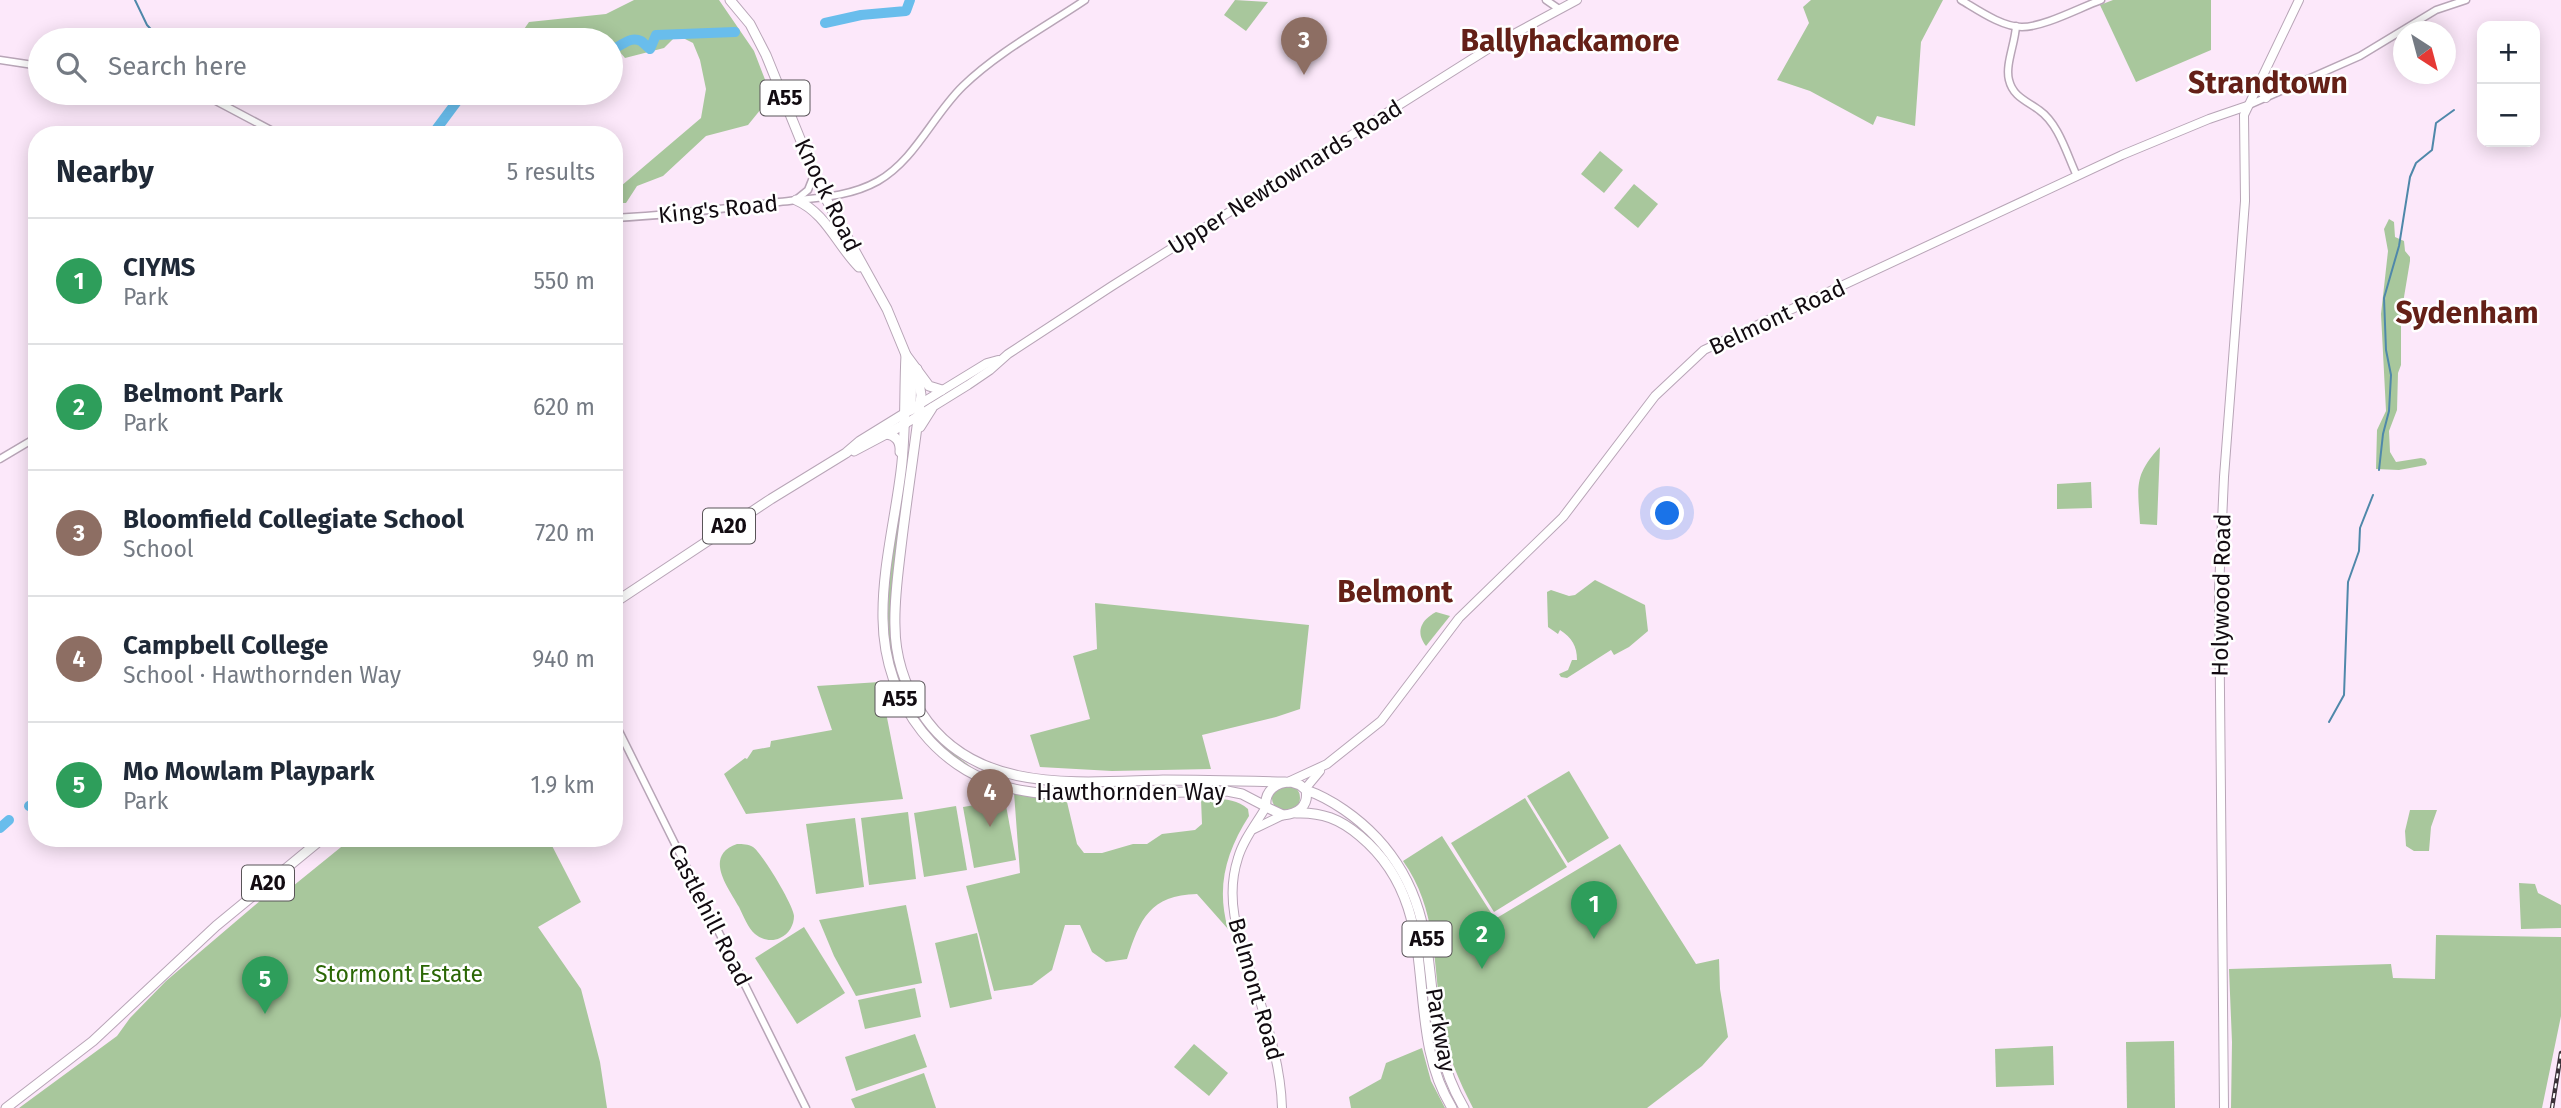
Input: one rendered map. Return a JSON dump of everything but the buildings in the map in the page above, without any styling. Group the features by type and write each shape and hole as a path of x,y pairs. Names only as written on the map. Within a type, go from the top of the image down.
{"highway":[{"name":"Knock Road","path":"730,0 750,24 766,55 824,197 867,271 912,361 904,397 912,414"},
{"path":"796,200 822,219 857,265 867,271"},
{"path":"912,361 929,386 942,390"},
{"path":"912,361 912,414"},
{"path":"846,451 849,444 891,416 904,397"},
{"path":"917,432 932,408"},
{"name":"Hawthornden Way","path":"912,414 917,432 896,593 896,643 902,671 914,701 925,718 950,744 975,762 1005,774 1051,781 1286,782"},
{"name":"Hawthornden Way","path":"912,414 895,509 883,616 887,660 897,691 909,715 930,743 949,759 981,778 1023,791 1067,795 1227,791 1242,794 1265,806"},
{"name":"Upper Newtownards Road","path":"846,451 855,451 886,434 912,414"},
{"name":"Upper Newtownards Road","path":"623,597 857,443 912,414"},
{"path":"886,434 894,436 900,444 895,509"},
{"path":"1265,806 1270,790 1286,782"},
{"name":"A55","path":"1286,782 1306,789"},
{"path":"1296,813 1306,801 1306,789"},
{"name":"Parkway","path":"1306,789 1347,813 1372,833 1409,883 1424,926 1441,1053 1449,1081 1464,1108"},
{"name":"A55","path":"1265,806 1283,815 1296,813"},
{"name":"Parkway","path":"1296,813 1324,814 1350,828 1376,852 1400,888 1415,929 1433,1063 1452,1108"},
{"name":"A20","path":"6,1108 93,1041 216,926 312,847"}],"main road":[{"name":"Upper Newtownards Road","path":"912,414 932,408 990,369 998,360 1098,295 1499,42 1577,0"},
{"name":"Holywood Road","path":"2224,1108 2220,565 2245,201 2244,125 2247,106 2299,0"},
{"path":"2257,85 2266,98"},
{"name":"Belmont Road","path":"1306,789 1325,766 1369,733 1390,713 1430,654 1459,618 1563,517 1655,396 1704,350 2077,176 2172,134 2247,106"},
{"name":"Upper Newtownards Road","path":"912,414 942,390 987,363 998,360"},
{"path":"912,414 955,388 968,385"},
{"path":"1317,794 1316,786 1325,766"},
{"name":"Belmont Road","path":"1286,782 1325,766"},
{"name":"Belmont Road","path":"1265,806 1242,847 1234,870 1233,914 1277,1062 1282,1108"},
{"path":"1251,831 1283,815"}],"street":[{"name":"King's Road","path":"623,217 699,213 824,197 862,187 885,176 907,156 950,98 966,83 1085,0"},
{"path":"1546,0 1559,9"},
{"path":"1961,0 2016,26 2032,26 2101,0"},
{"path":"2247,106 2360,56 2436,10 2466,0"},
{"path":"2016,26 2015,45 2008,66 2010,84 2020,98 2040,110 2052,122 2077,176"},
{"path":"0,60 28,64"},
{"path":"224,105 263,126"},
{"path":"796,200 808,190 814,175"},
{"path":"0,459 28,442"},
{"name":"Castlehill Road","path":"623,739 806,1108"}],"green space":[{"path":"634,0 719,0 754,51 774,103 761,109 748,125 706,136 663,176 637,186 626,203 623,203 623,184 701,118 706,89 700,60 693,43 677,35 664,48 625,58 623,28 525,28 529,22 606,14"},
{"path":"1235,0 1268,2 1246,31 1224,15"},
{"path":"1811,0 1943,0 1921,42 1915,126 1877,116 1873,125 1810,91 1777,80 1809,23 1803,7"},
{"path":"2113,0 2211,0 2211,50 2136,82 2100,5"},
{"path":"1600,151 1623,170 1604,193 1581,174"},
{"path":"1634,184 1658,204 1638,228 1614,208"},
{"path":"2389,219 2394,222 2395,237 2404,241 2405,251 2410,257 2401,315 2401,365 2398,373 2397,410 2389,431 2390,452 2396,462 2421,458 2427,463 2399,470 2376,469 2377,430 2386,411 2381,314 2388,251 2384,229"},
{"path":"2160,447 2157,525 2140,524 2138,500 2141,474"},
{"path":"2091,482 2092,508 2057,509 2057,484"},
{"path":"904,488 891,609 897,668 907,696 923,722 949,749 978,772 941,746 915,716 898,683 890,647 888,609 891,570"},
{"path":"1595,580 1645,605 1648,631 1629,647 1614,655 1611,650 1567,678 1561,677 1559,674 1568,670 1572,660 1577,660 1576,651 1571,639 1564,633 1560,630 1558,634 1548,627 1547,592 1551,590 1569,596 1575,595"},
{"path":"1095,603 1309,625 1300,709 1202,735 1211,769 1112,771 1040,767 1030,735 1090,719 1073,656 1097,649"},
{"path":"1436,612 1450,616 1426,646 1421,636 1421,627"},
{"path":"880,682 903,799 746,814 724,774 747,759 753,750 770,747 771,741 832,730 817,686"},
{"path":"1569,771 1609,838 1568,863 1527,796"},
{"path":"1286,784 1296,788 1300,798 1296,808 1286,812 1276,808 1272,798 1276,788"},
{"path":"1014,793 1067,802 1077,844 1084,853 1102,853 1133,844 1147,844 1162,834 1195,830 1202,824 1201,799 1226,800 1243,805 1248,809 1249,816 1229,856 1223,884 1228,929 1197,894 1181,895 1158,904 1149,912 1142,921 1127,959 1106,962 1092,952 1080,925 1065,925 1052,970 1032,985 994,991 966,886 1020,873"},
{"path":"1525,798 1567,867 1494,912 1451,843"},
{"path":"1005,800 1016,860 974,868 963,807"},
{"path":"956,806 967,870 924,877 914,813"},
{"path":"2410,810 2437,810 2431,827 2429,851 2414,851 2406,846 2405,831"},
{"path":"908,812 916,879 869,885 861,818"},
{"path":"855,818 864,887 816,894 806,824"},
{"path":"1442,836 1495,919 1620,844 1696,964 1719,959 1720,989 1728,1037 1702,1066 1647,1108 1473,1108 1454,1066 1444,1033 1432,939 1423,899 1403,861"},
{"path":"737,844 749,845 757,851 793,910 793,923 788,932 780,938 767,940 752,931 725,881 721,872 721,856"},
{"name":"Stormont Estate","path":"341,847 553,847 581,902 538,927 581,989 600,1062 607,1108 19,1108 117,1036 130,1018 166,981 268,894 277,899"},
{"path":"2519,883 2535,884 2538,893 2561,905 2561,928 2521,929"},
{"path":"906,905 922,983 856,996 834,956 819,920"},
{"path":"804,927 845,993 797,1024 755,958"},
{"path":"977,933 992,999 950,1008 935,943"},
{"path":"2436,935 2561,937 2561,1016 2542,1108 2231,1108 2229,969 2391,964 2393,978 2435,979"},
{"path":"915,988 921,1017 865,1029 858,1000"},
{"path":"915,1034 927,1067 856,1091 845,1057"},
{"path":"2174,1041 2175,1108 2127,1108 2126,1042"},
{"path":"1194,1044 1228,1073 1209,1096 1174,1067"},
{"path":"2053,1046 2054,1085 1996,1087 1995,1049"},
{"path":"1422,1048 1431,1081 1445,1108 1351,1108 1349,1097 1381,1079 1386,1063"},
{"path":"924,1073 936,1108 855,1108 851,1099"}],"waterway":[{"path":"135,0 150,28"},
{"path":"825,23 861,15 906,11 910,0"},
{"path":"623,44 637,40 650,49 656,35 735,32"},
{"path":"439,126 454,105"},
{"path":"2379,470 2389,411 2391,375 2386,350 2384,298 2399,246 2410,177 2416,163 2432,150 2436,123 2454,110"},
{"path":"2329,722 2344,695 2348,582 2359,551 2360,528 2373,495"},
{"path":"0,828 9,820"}],"railway":[{"path":"2552,1108 2561,1053"}],"place":[{"name":"Bloomfield Collegiate School","path":"1304,75"},
{"name":"Campbell College","path":"990,827"},
{"name":"CIYMS","path":"1594,939"},
{"name":"Belmont Park","path":"1482,969"},
{"name":"Mo Mowlam Playpark","path":"265,1014"}],"district":[{"name":"Ballyhackamore","path":"1570,41"},
{"name":"Strandtown","path":"2268,83"},
{"name":"Sydenham","path":"2467,313"},
{"name":"Belmont","path":"1395,592"}]}
